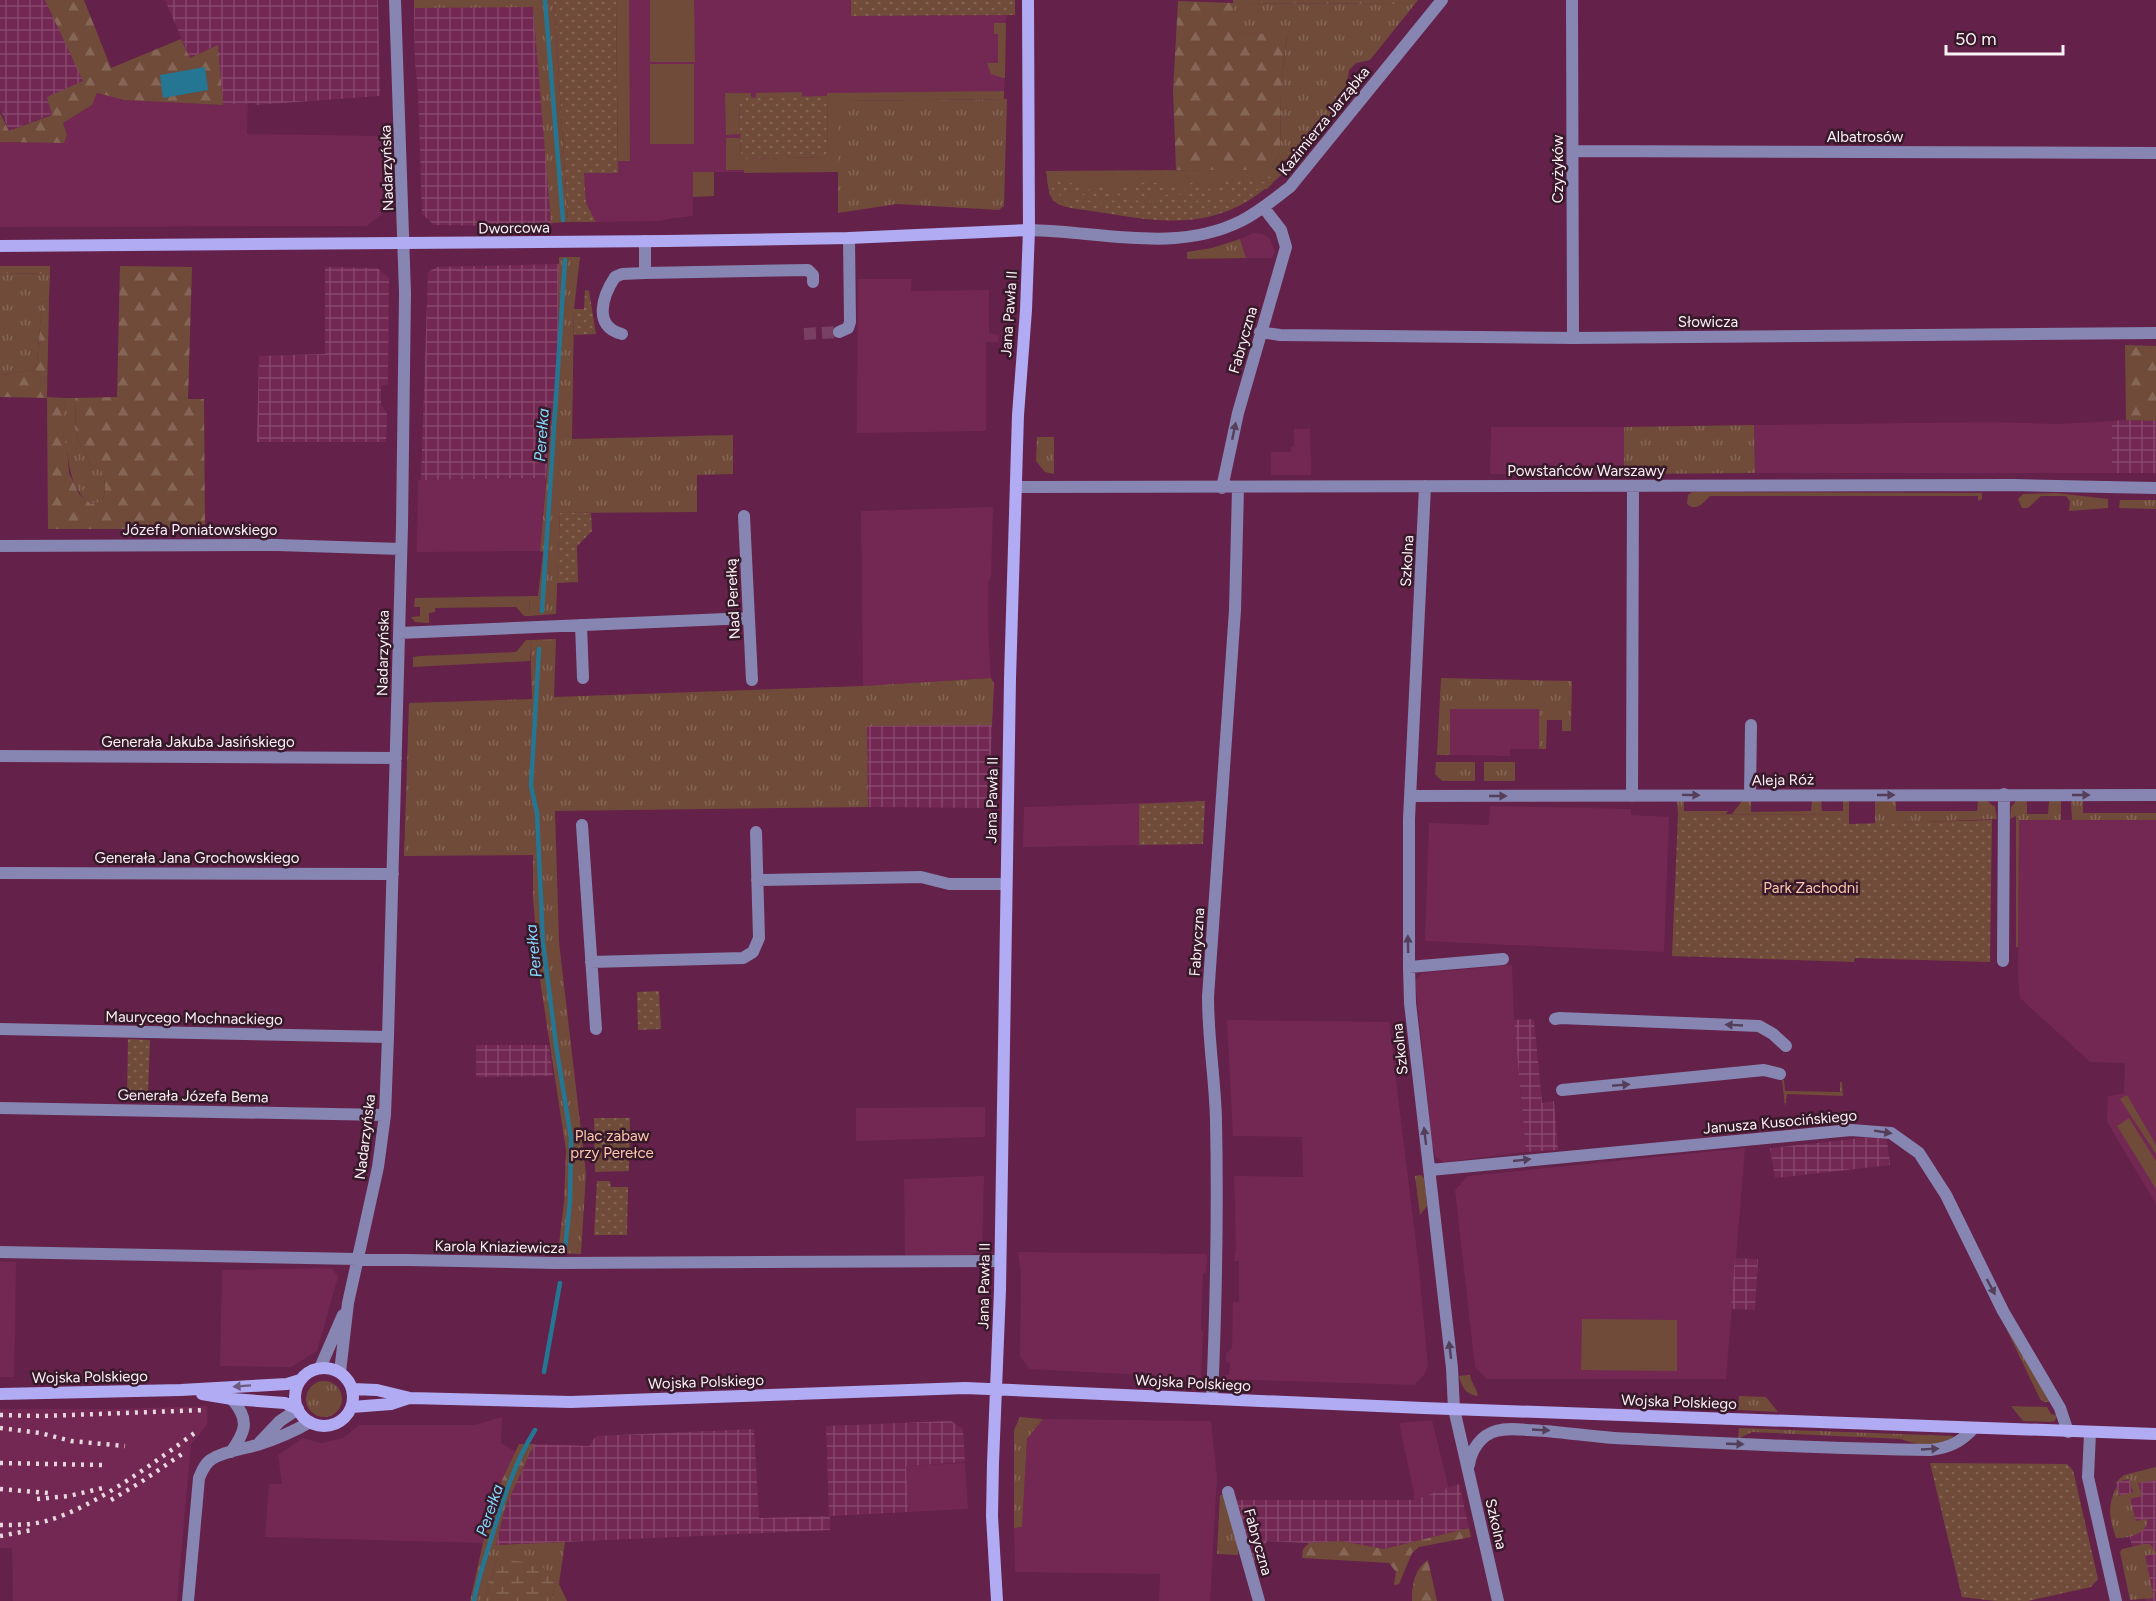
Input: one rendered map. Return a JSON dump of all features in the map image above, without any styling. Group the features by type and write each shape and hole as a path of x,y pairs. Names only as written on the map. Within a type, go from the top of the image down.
{"street":[{"name":"Nadarzyńska","path":"340,1372 348,1303 378,1167 385,1115 396,758 405,293 395,0"},
{"name":"Jana Pawła II","path":"997,1601 992,1516 1000,1261 1005,884 1016,488 1029,231 1028,0"},
{"name":"Kazimierza Jarząbka","path":"1029,231 1156,239 1179,238 1220,230 1241,221 1264,208 1290,187 1442,0"},
{"name":"Czyżyków","path":"1572,0 1573,338"},
{"name":"Albatrosów","path":"1573,151 2156,153"},
{"name":"Fabryczna","path":"1222,488 1238,413 1286,247 1281,230 1264,208"},
{"name":"Dworcowa","path":"0,246 645,241 849,238 1029,231"},
{"path":"839,332 848,328 850,322 849,238"},
{"path":"645,241 645,273"},
{"path":"622,333 615,332 604,322 602,313 615,277 622,274 808,270 813,275 813,282"},
{"name":"Słowicza","path":"1260,332 1280,335 1573,338 2156,333"},
{"name":"Powstańców Warszawy","path":"1016,488 2013,485 2156,488"},
{"name":"Szkolna","path":"1425,486 1410,796 1408,881 1410,1003 1452,1368 1454,1409 1498,1601"},
{"path":"1632,796 1633,486"},
{"name":"Fabryczna","path":"1212,1399 1217,1239 1216,1117 1208,1027 1208,997 1230,690 1238,488"},
{"name":"Nad Perełką","path":"744,516 752,680"},
{"name":"Józefa Poniatowskiego","path":"0,546 297,545 401,549"},
{"path":"399,633 749,618"},
{"path":"581,625 583,678"},
{"path":"1750,796 1751,725"},
{"name":"Generała Jakuba Jasińskiego","path":"0,756 396,758"},
{"path":"2003,961 2004,794"},
{"name":"Aleja Róż","path":"1410,796 2156,795"},
{"path":"582,825 596,1029"},
{"path":"591,962 743,958 753,951 759,938 756,832"},
{"name":"Generała Jana Grochowskiego","path":"0,873 393,874"},
{"path":"757,880 921,878 949,884 1005,884"},
{"path":"1409,967 1503,959"},
{"path":"1555,1019 1759,1026 1786,1046"},
{"name":"Maurycego Mochnackiego","path":"0,1029 388,1037"},
{"path":"1562,1090 1764,1070 1779,1074"},
{"name":"Generała Józefa Bema","path":"0,1108 385,1115"},
{"name":"Janusza Kusocińskiego","path":"1430,1170 1851,1130 1891,1133 1919,1153 1936,1178 2003,1311 2063,1413 2068,1432"},
{"name":"Karola Kniaziewicza","path":"0,1252 556,1263 1000,1261"},
{"name":"Nadarzyńska","path":"320,1368 348,1303"},
{"path":"320,1368 330,1368 340,1372 347,1378 352,1389 352,1407 347,1416 329,1426 319,1426 310,1422 298,1409 295,1394 300,1380 306,1374 320,1368"},
{"name":"Wojska Polskiego","path":"0,1394 181,1390 287,1384 300,1380"},
{"name":"Wojska Polskiego","path":"352,1389 377,1390 410,1398 571,1402 937,1388 996,1389 1454,1409 2156,1434"},
{"name":"Wojska Polskiego","path":"181,1390 232,1399 285,1403 298,1409"},
{"name":"Wojska Polskiego","path":"352,1407 390,1404 410,1398"},
{"path":"231,1452 243,1436 245,1420 241,1409 232,1399"},
{"path":"257,1445 280,1421 298,1409"},
{"path":"188,1601 199,1478 203,1468 210,1460 290,1433 310,1422"},
{"path":"1468,1469 1474,1449 1486,1435 1512,1429 1732,1444 1930,1450 1946,1448 1965,1438 1974,1428"},
{"path":"2090,1433 2088,1477 2116,1601"},
{"name":"Fabryczna","path":"1228,1492 1259,1601"}],"shaded area":[{"path":"0,0 59,0 97,93 9,131 0,109"},
{"path":"165,0 378,0 380,96 255,105 254,103 223,105 218,45 190,58"},
{"path":"616,0 851,0 851,16 1006,15 1004,99 839,101 838,172 693,172 693,216 659,221 596,222 586,203 584,173 618,172"},
{"path":"533,6 552,227 434,225 422,214 414,8"},
{"path":"97,93 124,100 223,105 248,103 247,134 382,136 382,214 367,226 0,227 0,142 64,143 67,135 63,123 92,105"},
{"path":"1253,233 1263,234 1270,239 1275,252 1272,258 1246,258 1240,239"},
{"path":"559,264 558,346 546,478 421,480 428,272 437,267"},
{"path":"325,267 377,268 389,278 388,384 381,386 381,405 387,413 386,442 257,442 259,356 325,354"},
{"path":"858,279 911,279 911,291 989,290 989,333 999,335 998,342 986,342 986,431 857,433"},
{"path":"2112,421 2112,473 1755,473 1754,425 1992,422 2059,424"},
{"path":"2112,421 2156,421 2156,473 2112,473"},
{"path":"1491,427 1624,427 1624,474 1490,474"},
{"path":"1294,429 1310,429 1311,475 1271,475 1271,452 1291,452 1291,447 1294,446"},
{"path":"546,478 540,551 417,552 418,480"},
{"path":"993,507 991,576 988,584 991,678 863,686 861,511"},
{"path":"1450,709 1540,709 1539,749 1510,749 1510,756 1450,755"},
{"path":"992,725 989,808 868,807 867,726"},
{"path":"1205,801 1203,844 1023,847 1024,807"},
{"path":"1490,806 1631,809 1631,815 1669,817 1664,952 1425,941 1429,823 1489,825"},
{"path":"2019,820 2156,820 2156,1204 2107,1122 2108,1096 2124,1093 2125,1063 2090,1062 2020,998 2018,975"},
{"path":"1512,965 1514,1020 1526,1152 1444,1162 1436,1157 1432,1144 1415,981 1422,973"},
{"path":"1227,1020 1389,1022 1418,1259 1428,1366 1424,1375 1414,1385 1226,1379 1225,1375 1229,1375 1230,1364 1226,1361 1226,1354 1232,1347 1233,1302 1239,1302 1239,1261 1234,1261 1236,1248 1234,1176 1303,1177 1302,1137 1233,1136"},
{"path":"1514,1020 1534,1020 1542,1103 1554,1101 1558,1150 1526,1152"},
{"path":"476,1045 549,1045 553,1076 476,1077"},
{"path":"985,1107 985,1137 856,1141 856,1108"},
{"path":"1880,1136 1887,1140 1890,1165 1775,1178 1770,1148"},
{"path":"1745,1148 1726,1379 1487,1379 1475,1367 1455,1190 1468,1176"},
{"path":"984,1176 982,1251 971,1255 905,1255 904,1179"},
{"path":"1018,1252 1207,1254 1206,1273 1203,1274 1201,1378 1030,1369 1020,1357 1021,1272"},
{"path":"1735,1258 1758,1259 1755,1310 1731,1309"},
{"path":"0,1262 16,1262 14,1377 0,1377"},
{"path":"332,1268 338,1277 317,1351 291,1367 220,1366 222,1270"},
{"path":"207,1406 207,1425 191,1444 177,1601 13,1601 12,1548 0,1548 0,1409"},
{"path":"502,1417 501,1443 516,1452 495,1495 483,1543 265,1537 269,1484 282,1484 278,1455 303,1438 321,1443 343,1438 359,1425 475,1425"},
{"path":"1043,1419 1211,1421 1217,1478 1210,1601 1159,1601 1160,1574 1015,1572 1014,1528 1022,1527 1027,1439"},
{"path":"1432,1420 1449,1489 1414,1500 1399,1423"},
{"path":"951,1421 963,1429 965,1462 906,1466 908,1512 830,1516 830,1530 496,1545 505,1508 534,1444 589,1446 596,1436 754,1429 759,1518 829,1516 826,1426"},
{"path":"965,1463 968,1509 908,1512 905,1466"},
{"path":"2156,1474 2156,1601 2146,1601 2116,1482"},
{"path":"1459,1484 1469,1528 1384,1549 1341,1541 1309,1543 1267,1541 1253,1563 1234,1500 1414,1500"}],"green space":[{"path":"45,0 84,0 111,68 181,39 190,58 218,45 223,105 124,100 97,93 92,105 63,123 67,135 64,143 0,142 0,113 9,131 52,115 47,97 83,81"},
{"path":"414,0 554,0 568,222 551,223 533,7 414,8"},
{"path":"554,0 616,0 618,173 584,173 586,203 596,222 568,222"},
{"path":"616,0 629,0 630,161 618,161"},
{"path":"650,0 694,0 695,62 650,62"},
{"path":"851,0 1015,0 1015,15 851,16"},
{"path":"1233,0 1418,0 1415,4 1233,3"},
{"path":"1178,1 1233,3 1233,33 1287,34 1281,88 1280,153 1271,170 1176,170 1173,90"},
{"path":"1233,3 1415,4 1370,60 1356,63 1349,70 1346,88 1349,92 1286,170 1271,170 1280,153 1281,88 1287,35 1233,33"},
{"path":"994,23 1006,23 1005,78 991,74 987,63 998,63 998,34 994,34"},
{"path":"650,64 694,64 694,144 650,144"},
{"path":"1004,91 1004,99 839,101 838,172 744,173 744,170 726,170 726,138 740,138 741,159 828,157 827,93"},
{"path":"802,92 802,97 756,98 756,93"},
{"path":"725,93 751,93 751,98 739,98 740,134 726,135"},
{"path":"827,96 828,157 741,159 739,98"},
{"path":"1007,99 1004,206 999,210 897,204 838,213 838,101"},
{"path":"1286,170 1265,189 1224,213 1180,220 1132,217 1060,205 1050,195 1046,171"},
{"path":"1286,170 1280,176 1233,180 1203,191 1200,184 1194,181 1188,185 1188,191 1149,182 1110,192 1102,182 1094,186 1093,191 1065,181 1048,183 1046,171"},
{"path":"693,172 714,172 714,196 693,197"},
{"path":"1273,183 1267,189 1255,189 1240,201 1222,195 1194,201 1165,194 1144,204 1128,196 1102,202 1089,201 1076,196 1065,202 1059,200 1054,193 1049,195 1049,191 1057,188 1062,198 1067,197 1074,190 1098,199 1136,191 1139,199 1144,202 1148,200 1153,189 1194,199 1231,188 1233,196 1241,198 1247,192 1246,184"},
{"path":"1240,239 1246,258 1187,259 1187,252 1212,248"},
{"path":"559,257 580,257 574,309 572,439 733,435 733,474 697,475 697,512 560,513 556,614 529,616 530,596 538,596 543,552 540,551 558,346"},
{"path":"0,266 50,266 50,274 0,274"},
{"path":"120,266 192,267 188,399 204,399 205,529 48,529 47,398 0,397 0,374 33,370 37,363 42,303 49,300 47,397 65,398 63,435 67,447 69,473 79,494 91,504 102,502 105,486 101,469 89,464 77,437 76,398 117,397"},
{"path":"0,274 50,274 49,300 42,303 37,363 33,370 0,374"},
{"path":"585,290 589,291 596,334 574,335 574,309 584,309"},
{"path":"2125,345 2156,346 2156,421 2126,420"},
{"path":"65,398 76,398 77,437 89,464 101,468 105,485 102,502 91,504 80,493 73,480 62,432"},
{"path":"1754,425 1755,473 1624,474 1624,427"},
{"path":"1037,437 1054,437 1054,474 1045,472 1036,461"},
{"path":"1692,492 1982,493 1982,499 1978,501 1978,496 1710,496 1700,506 1694,507 1687,504 1688,495"},
{"path":"2056,493 2108,499 2108,508 2069,511 2070,501 2066,496 2041,496 2028,508 2022,508 2018,499 2023,494"},
{"path":"2120,500 2156,500 2156,509 2119,508"},
{"path":"560,513 591,513 592,531 577,546 578,582 557,583"},
{"path":"530,596 529,616 524,616 516,607 435,608 435,612 429,613 429,623 415,622 411,617 420,616 420,607 414,607 415,598"},
{"path":"556,639 554,697 863,686 991,678 994,684 992,725 867,726 868,807 555,811 559,942 586,1174 581,1254 558,1253 564,1202 566,1150 540,980 533,898 533,855 404,856 409,703 532,699 530,640"},
{"path":"526,640 530,640 530,661 413,667 413,657 516,652"},
{"path":"1441,678 1572,681 1571,731 1562,731 1562,720 1547,720 1546,749 1539,749 1539,709 1450,709 1450,755 1437,755"},
{"path":"1436,762 1475,762 1475,781 1442,781 1435,774"},
{"path":"1484,762 1515,762 1515,781 1484,781"},
{"path":"2052,799 2061,799 2061,820 2019,820 2018,947 2016,947 2016,816 2010,819 2011,807 2016,801 2024,800 2027,802 2027,814 2048,814 2049,802"},
{"path":"1849,800 1849,815 1732,814 1742,801 1751,801 1751,812 1811,811 1812,801 1821,801 1822,811 1843,811 1843,801"},
{"path":"1875,800 1896,801 1896,811 1977,811 1978,801 1987,801 1995,807 1997,819 1875,824"},
{"path":"2083,800 2083,813 2156,813 2156,820 2072,820 2071,802"},
{"path":"1205,801 1203,844 1139,845 1139,804"},
{"path":"1677,801 1684,801 1684,811 1728,811 1726,814 1678,814"},
{"name":"Park Zachodni","path":"1678,814 1849,815 1849,824 1992,820 1990,962 1855,958 1854,962 1672,956"},
{"path":"659,991 661,1029 638,1030 637,992"},
{"path":"128,1039 150,1040 148,1092 127,1092"},
{"path":"1782,1080 1784,1080 1785,1091 1840,1092 1840,1082 1842,1082 1843,1096 1787,1094 1785,1106"},
{"path":"2127,1095 2156,1145 2156,1154 2120,1099"},
{"path":"1840,1116 1841,1119 1788,1124 1789,1117"},
{"name":"Plac zabaw przy Perełce","path":"594,1118 630,1118 629,1171 595,1172"},
{"path":"2129,1118 2156,1161 2156,1189 2117,1126"},
{"path":"1421,1175 1424,1178 1427,1206 1420,1215 1415,1176"},
{"path":"597,1181 610,1181 611,1187 628,1187 627,1235 594,1235"},
{"path":"1582,1319 1677,1320 1677,1371 1581,1370"},
{"path":"2003,1322 2050,1402 2040,1399"},
{"path":"1470,1375 1478,1396 1465,1390 1459,1376"},
{"path":"324,1381 337,1386 342,1399 337,1412 324,1417 311,1412 306,1399 311,1386"},
{"path":"1739,1396 1766,1397 1778,1412 1738,1410"},
{"path":"2011,1406 2047,1407 2051,1414 2057,1415 2055,1421 2051,1422 2023,1421"},
{"path":"1020,1417 1043,1419 1027,1439 1022,1527 1014,1528 1014,1430"},
{"path":"1739,1428 1954,1436 1936,1445 1901,1439 1752,1432 1738,1438"},
{"path":"519,1444 534,1444 505,1508 496,1545 483,1543 495,1495"},
{"path":"1930,1463 2067,1464 2073,1470 2098,1579 2091,1587 2028,1601 1995,1601 1962,1597"},
{"path":"2156,1467 2156,1480 2138,1483 2142,1496 2130,1499 2136,1521 2147,1519 2145,1528 2132,1536 2116,1538 2110,1512 2114,1493 2117,1486 2119,1496 2133,1492 2129,1479 2116,1482 2124,1475"},
{"path":"1220,1495 1224,1495 1238,1555 1217,1554"},
{"path":"1469,1528 1471,1537 1419,1547 1412,1553 1399,1584 1394,1585 1396,1572 1389,1563 1302,1558 1303,1549 1309,1543 1341,1541 1384,1549"},
{"path":"565,1542 559,1584 567,1601 551,1601 555,1584 497,1559 484,1601 470,1601 483,1543 496,1545"},
{"path":"2150,1544 2156,1553 2145,1556 2154,1598 2130,1600 2120,1552 2122,1549"},
{"path":"497,1559 525,1562 543,1567 555,1584 551,1601 484,1601"},
{"path":"1428,1560 1437,1601 1412,1601 1413,1584 1417,1573"}],"water":[{"path":"205,67 208,90 163,98 160,75"}],"waterway":[{"name":"Perełka","path":"545,0 563,220"},
{"name":"Perełka","path":"542,611 565,260"},
{"name":"Perełka","path":"539,649 531,786 537,813 543,943 571,1138 570,1201 565,1250"},
{"name":"Perełka","path":"544,1372 560,1283"},
{"name":"Perełka","path":"474,1601 482,1567 506,1493 535,1430"}],"tunnel":[{"path":"804,334 839,332"}],"railway":[{"path":"0,1415 43,1416 205,1410"},
{"path":"0,1428 40,1433 71,1441 125,1446"},
{"path":"0,1525 40,1522 65,1515 84,1506 124,1483 196,1432"},
{"path":"111,1500 185,1452"},
{"path":"0,1463 102,1465"},
{"path":"37,1499 69,1496 107,1487"},
{"path":"0,1489 48,1493"},
{"path":"0,1536 32,1530"}]}
